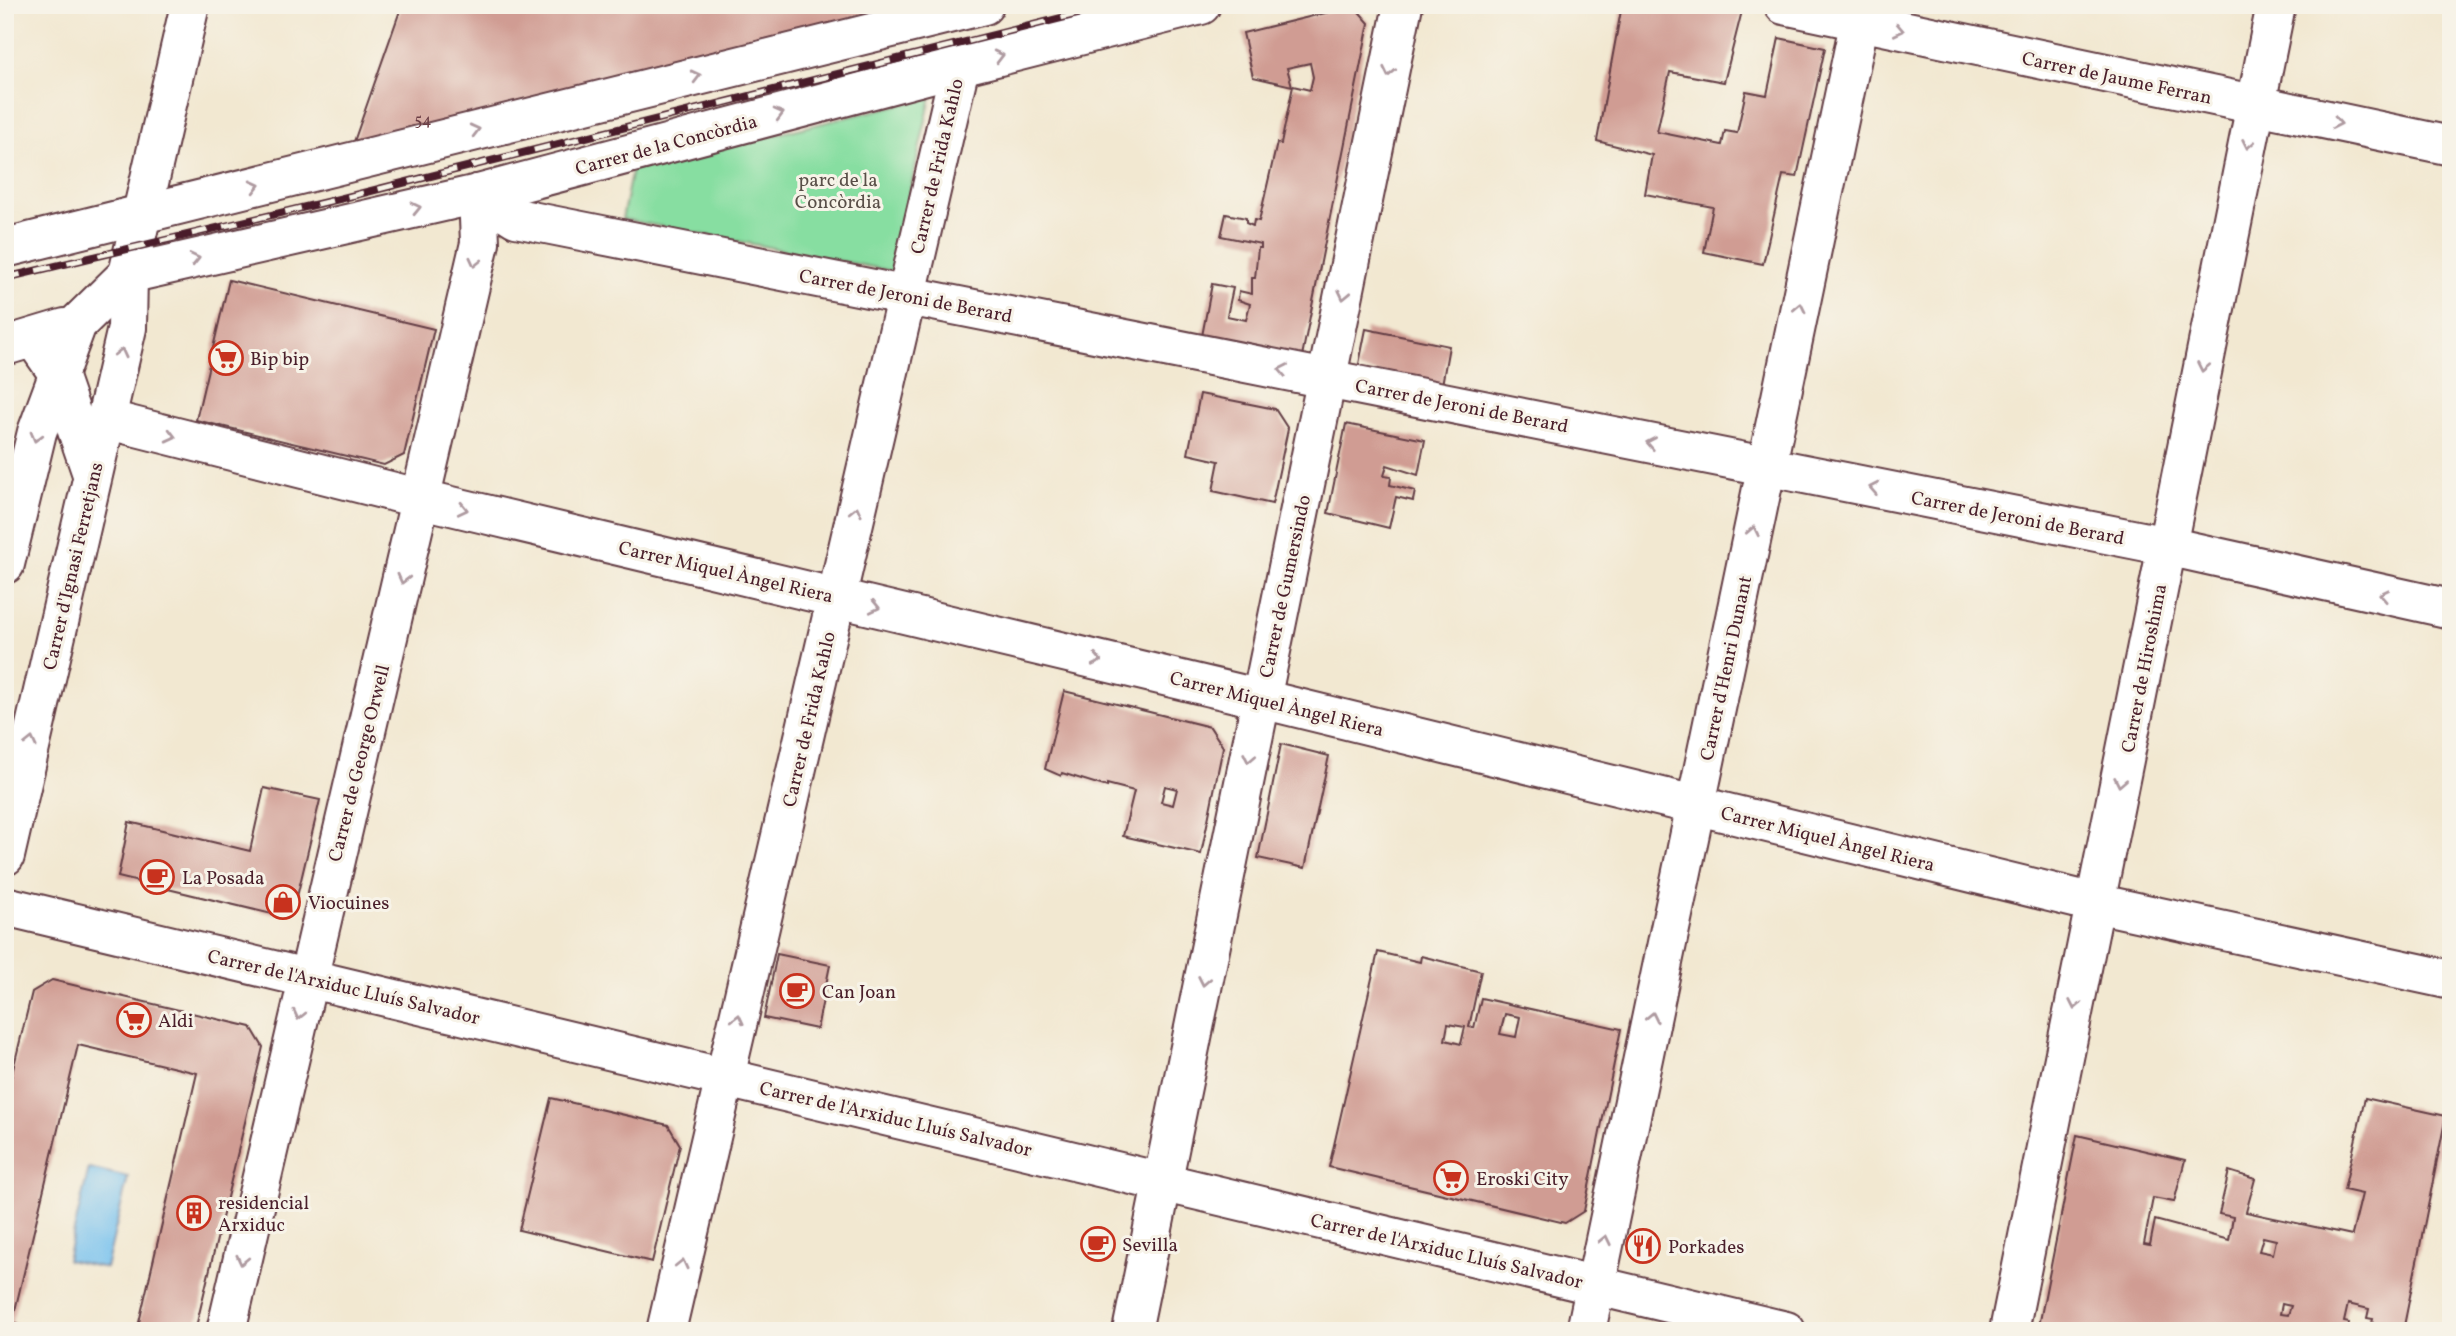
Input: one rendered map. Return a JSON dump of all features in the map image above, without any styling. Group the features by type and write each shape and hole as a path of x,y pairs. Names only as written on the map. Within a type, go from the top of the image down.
{"street":[{"name":"Carrer d'Ignasi Ferretjans","path":"5,856 127,328 128,274 190,5"},
{"path":"5,248 984,5"},
{"name":"Carrer de la Concòrdia","path":"128,274 478,194 960,66 1202,5"},
{"name":"Carrer de Gumersindo","path":"1132,1331 1403,5"},
{"name":"Carrer de Jaume Ferran","path":"1784,5 1862,13 2256,107 2451,146"},
{"name":"Carrer de Hiroshima","path":"2009,1331 2277,5"},
{"name":"Carrer d'Henri Dunant","path":"1586,1331 1862,13"},
{"name":"Carrer de Frida Kahlo","path":"666,1331 960,66"},
{"name":"Carrer de Jeroni de Berard","path":"478,194 516,218 2167,547 2451,609"},
{"name":"Carrer de George Orwell","path":"226,1331 480,243 478,194"},
{"path":"5,564 37,432 77,324 128,274"},
{"path":"19,342 77,324"},
{"path":"19,342 57,372 93,476"},
{"name":"Carrer Miquel Àngel Riera","path":"105,419 422,499 1261,699 2095,903 2451,980"},
{"name":"Carrer de l'Arxiduc Lluís Salvador","path":"5,906 1786,1331"}],"green space":[{"name":"parc de la Concòrdia","path":"931,97 892,271 622,219 632,169"}],"water":[{"path":"89,1168 128,1177 106,1268 67,1260"}],"building":[{"path":"402,5 905,5 350,153"},
{"path":"1622,5 1661,5 1683,10 1684,5 1720,5 1742,11 1724,82 1670,72 1657,132 1722,145 1725,131 1737,133 1746,91 1767,95 1779,38 1825,48 1797,177 1783,175 1763,264 1704,252 1713,207 1645,194 1652,155 1597,141"},
{"path":"1354,6 1369,23 1302,356 1202,336 1212,284 1233,288 1227,316 1246,320 1250,304 1238,300 1239,291 1252,294 1252,278 1255,278 1258,248 1261,248 1261,244 1221,236 1226,214 1246,218 1246,223 1253,226 1254,220 1259,221 1277,143 1281,144 1293,86 1310,90 1313,77 1310,63 1287,68 1292,86 1253,77 1243,33"},
{"path":"229,280 434,329 404,455 384,465 196,420"},
{"path":"1366,329 1449,346 1442,385 1358,369"},
{"path":"1200,394 1275,409 1288,429 1272,504 1213,491 1219,461 1188,454"},
{"path":"1346,424 1425,440 1418,475 1387,465 1384,476 1391,477 1390,485 1415,491 1413,501 1396,497 1389,528 1328,513"},
{"path":"1064,691 1210,727 1223,747 1201,854 1123,836 1134,791 1107,784 1107,787 1062,773 1061,776 1045,769","holes":["1165,786 1177,789 1173,805 1161,802"]},
{"path":"1281,744 1329,756 1305,868 1258,858"},
{"path":"264,788 320,800 296,901 276,915 118,877 129,822 250,851"},
{"path":"1378,952 1420,962 1421,956 1481,971 1469,1027 1474,1028 1481,998 1621,1029 1584,1211 1565,1223 1329,1167","holes":["1505,1014 1520,1017 1516,1037 1500,1034","1448,1024 1465,1027 1461,1044 1445,1040"]},
{"name":"Can Joan","path":"777,954 830,965 817,1029 764,1018"},
{"name":"residencial Arxiduc","path":"52,980 251,1027 263,1047 195,1331 137,1331 197,1073 78,1045 12,1323 38,1331 5,1331 5,1102 32,992"},
{"path":"551,1098 668,1125 680,1145 652,1262 519,1230"},
{"path":"2365,1098 2446,1116 2403,1331 2370,1331 2373,1319 2367,1318 2369,1309 2348,1304 2344,1322 2349,1323 2348,1331 2038,1331 2077,1135 2185,1160 2174,1202 2153,1198 2144,1244 2150,1245 2155,1220 2229,1240 2233,1217 2219,1214 2229,1171 2255,1179 2246,1212 2352,1235 2362,1194 2344,1190","holes":["2263,1237 2276,1240 2273,1254 2259,1251","2282,1304 2291,1306 2288,1315 2280,1314"]}],"railway":[{"path":"5,278 339,199 1113,5"}],"place":[{"name":"Bip bip","path":"226,358"},
{"name":"La Posada","path":"157,877"},
{"name":"Viocuines","path":"283,902"},
{"name":"Can Joan","path":"797,991"},
{"name":"Aldi","path":"134,1020"},
{"name":"Eroski City","path":"1451,1178"},
{"name":"residencial Arxiduc","path":"194,1213"},
{"name":"Sevilla","path":"1098,1244"},
{"name":"Porkades","path":"1643,1246"}]}
